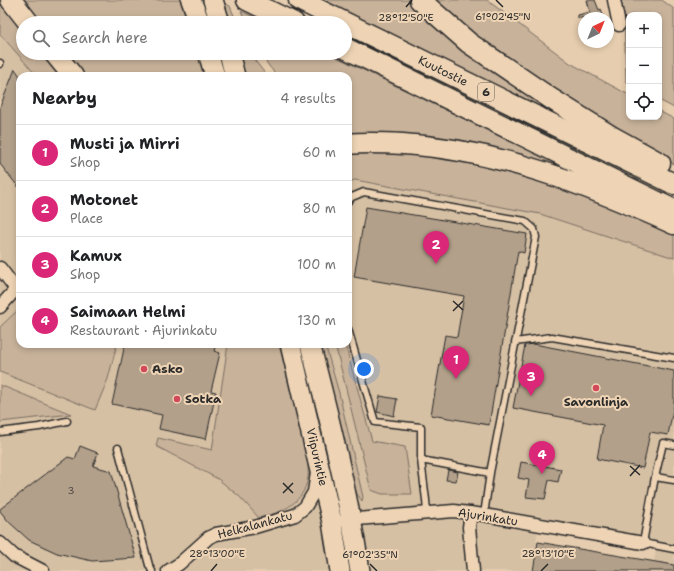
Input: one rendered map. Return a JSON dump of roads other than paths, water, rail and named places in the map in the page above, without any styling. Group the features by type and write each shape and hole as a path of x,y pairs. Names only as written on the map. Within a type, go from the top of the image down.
{"highway":[{"path":"11,0 24,16"},
{"name":"Kuutostie","path":"299,0 332,16"},
{"path":"420,0 469,43 550,98 611,136 674,170"},
{"path":"252,2 280,16"},
{"name":"Kuutostie","path":"352,26 674,184"},
{"name":"Kuutostie","path":"352,51 674,210"},
{"path":"60,60 70,72"},
{"path":"352,144 386,143 433,146 479,154 543,171 618,199 674,224"}],"main road":[{"path":"191,0 197,16"},
{"path":"213,0 218,16"},
{"path":"210,60 214,72"},
{"path":"231,60 235,72"},
{"name":"Viipurintie","path":"291,348 319,462 332,522 340,571"},
{"name":"Viipurintie","path":"311,348 323,392 352,519 360,571"}],"street":[{"path":"614,0 619,25"},
{"path":"0,268 16,286"},
{"path":"0,306 16,290"},
{"name":"Helkalankatu","path":"168,571 179,564 208,538 216,534 255,527 295,516 306,507 314,492 319,462"},
{"name":"Ajurinkatu","path":"332,522 454,511 643,543"},
{"path":"471,513 469,527 473,571"},
{"path":"0,543 14,556 43,571"}],"lane":[{"path":"352,197 364,192 525,221 534,229 536,237 490,473 484,515"},
{"path":"515,342 552,337 674,358"},
{"path":"352,343 375,422 420,427 421,460 427,513"},
{"path":"0,432 39,427 67,421"},
{"path":"674,445 663,443 643,543 674,549"},
{"path":"118,448 149,565 152,571"},
{"path":"421,460 490,473"},
{"path":"655,477 674,480"}],"place":[{"name":"Motonet","path":"436,264"},
{"name":"Asko","path":"144,369"},
{"name":"Musti ja Mirri","path":"456,379"},
{"name":"Savonlinja","path":"596,388"},
{"name":"Kamux","path":"531,396"},
{"name":"Sotka","path":"177,399"},
{"name":"Saimaan Helmi","path":"542,474"}]}
